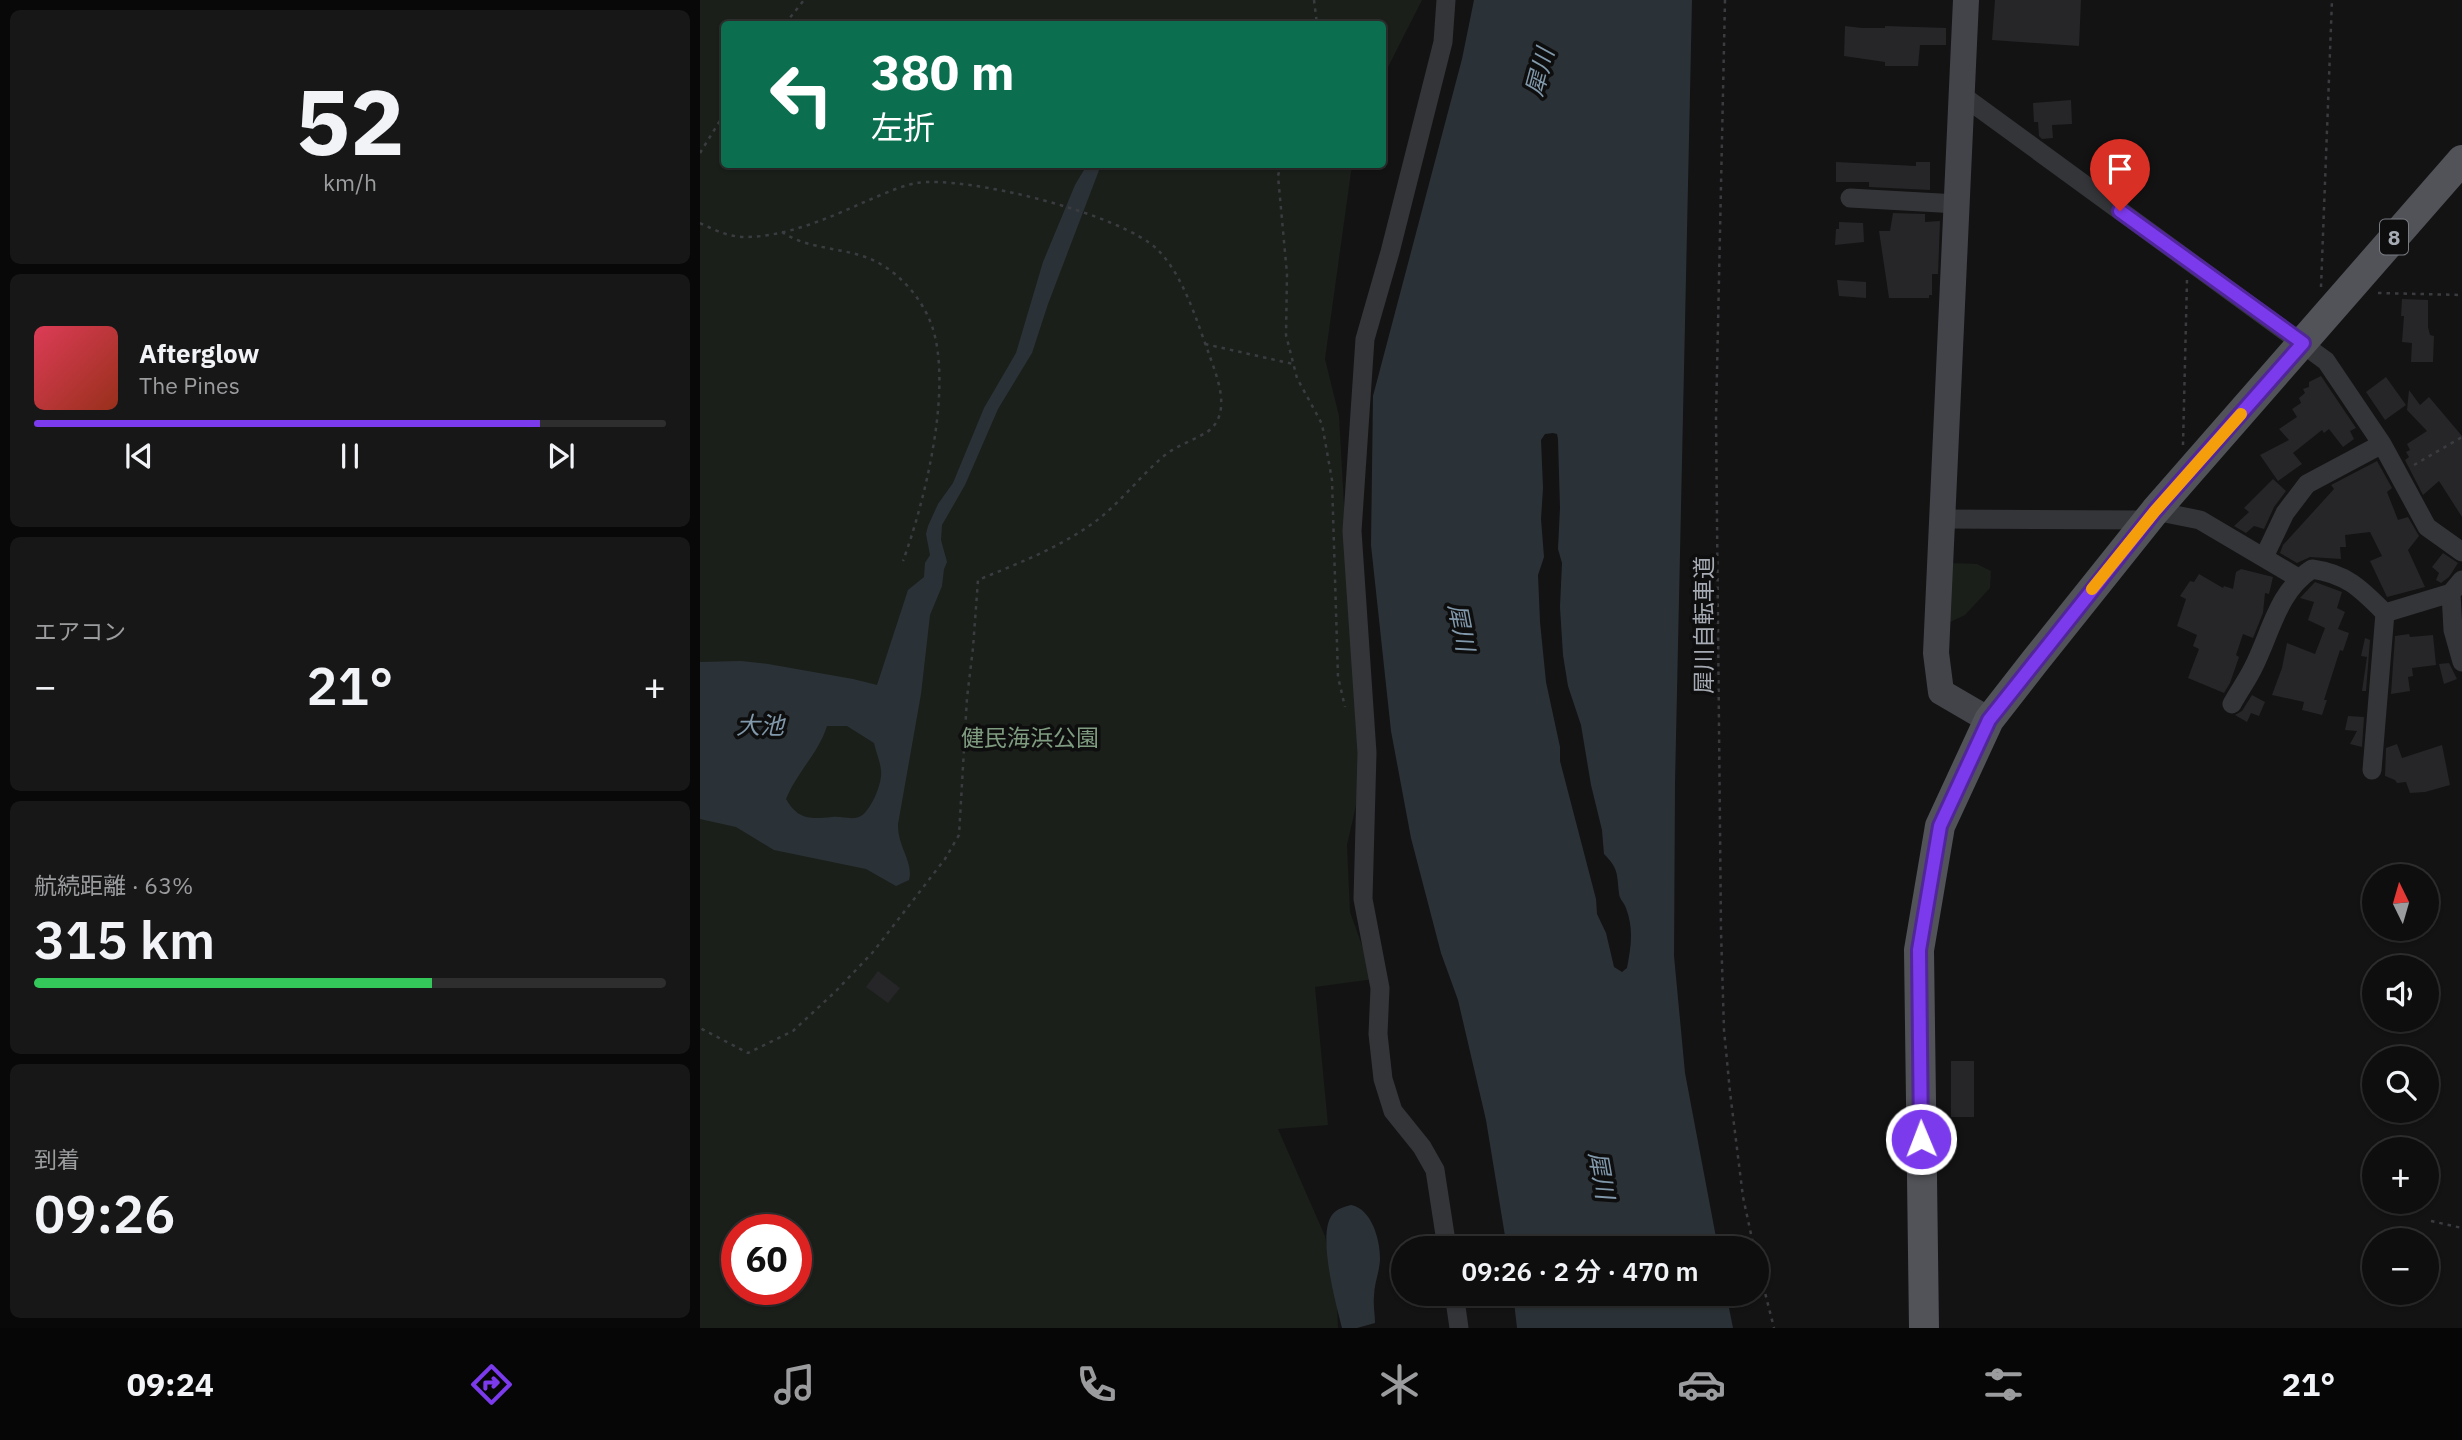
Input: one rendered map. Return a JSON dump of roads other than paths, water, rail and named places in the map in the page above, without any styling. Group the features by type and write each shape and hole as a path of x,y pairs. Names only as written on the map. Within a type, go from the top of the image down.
{"main road":[{"name":"8","path":"1923,1328 1919,950 1940,826 1989,720 2151,515 2462,160"}],"street":[{"path":"1445,1236 1435,1170 1422,1147 1393,1111 1383,1079 1378,1034 1380,988 1363,899 1367,753 1352,531 1365,339 1443,42 1446,0"},
{"path":"1966,0 1936,653 1941,691 1989,720"},
{"path":"1963,96 2326,361 2382,444 2427,527 2462,552"},
{"path":"1850,198 1958,204"},
{"path":"2264,557 2285,513 2307,484 2382,444"},
{"path":"1943,519 2151,515 2200,520 2298,578"},
{"path":"2232,704 2254,666 2283,600 2298,578 2312,569 2330,572 2355,583 2385,613 2372,770"},
{"path":"2385,613 2457,586 2453,630 2462,662"},
{"path":"1456,1306 1459,1328"}],"water":[{"name":"犀川","path":"1474,0 1692,0 1675,783 1674,956 1685,1073 1716,1236 1505,1236 1486,1120 1458,1000 1441,953 1411,838 1391,731 1371,545 1373,396 1462,59","holes":["1553,433 1557,434 1558,549 1562,563 1560,607 1563,655 1568,686 1581,725 1602,830 1604,854 1616,871 1619,895 1630,924 1627,968 1622,972 1614,967 1606,933 1597,914 1596,899 1560,761 1560,747 1546,682 1538,575 1544,557 1541,440 1545,434"]},
{"name":"大池","path":"1085,168 1100,168 1032,353 998,409 965,485 942,525 941,540 947,562 942,586 930,615 921,694 898,824 909,867 909,880 896,886 866,869 774,850 736,827 700,819 700,662 741,661 768,664 877,685 908,590 924,577 925,563 930,555 926,534 928,526 938,504 953,483 984,408 1016,353 1043,262 1075,185","holes":["827,726 847,726 874,743 881,775 872,803 859,817 805,817 795,811 786,799"]},
{"path":"1351,1205 1364,1212 1373,1226 1380,1251 1380,1263 1374,1291 1375,1323 1357,1328 1342,1328 1329,1270 1326,1238 1332,1215"},
{"path":"1514,1306 1729,1306 1733,1328 1517,1328"}],"park label":[{"name":"健民海浜公園","path":"1030,737"}]}
